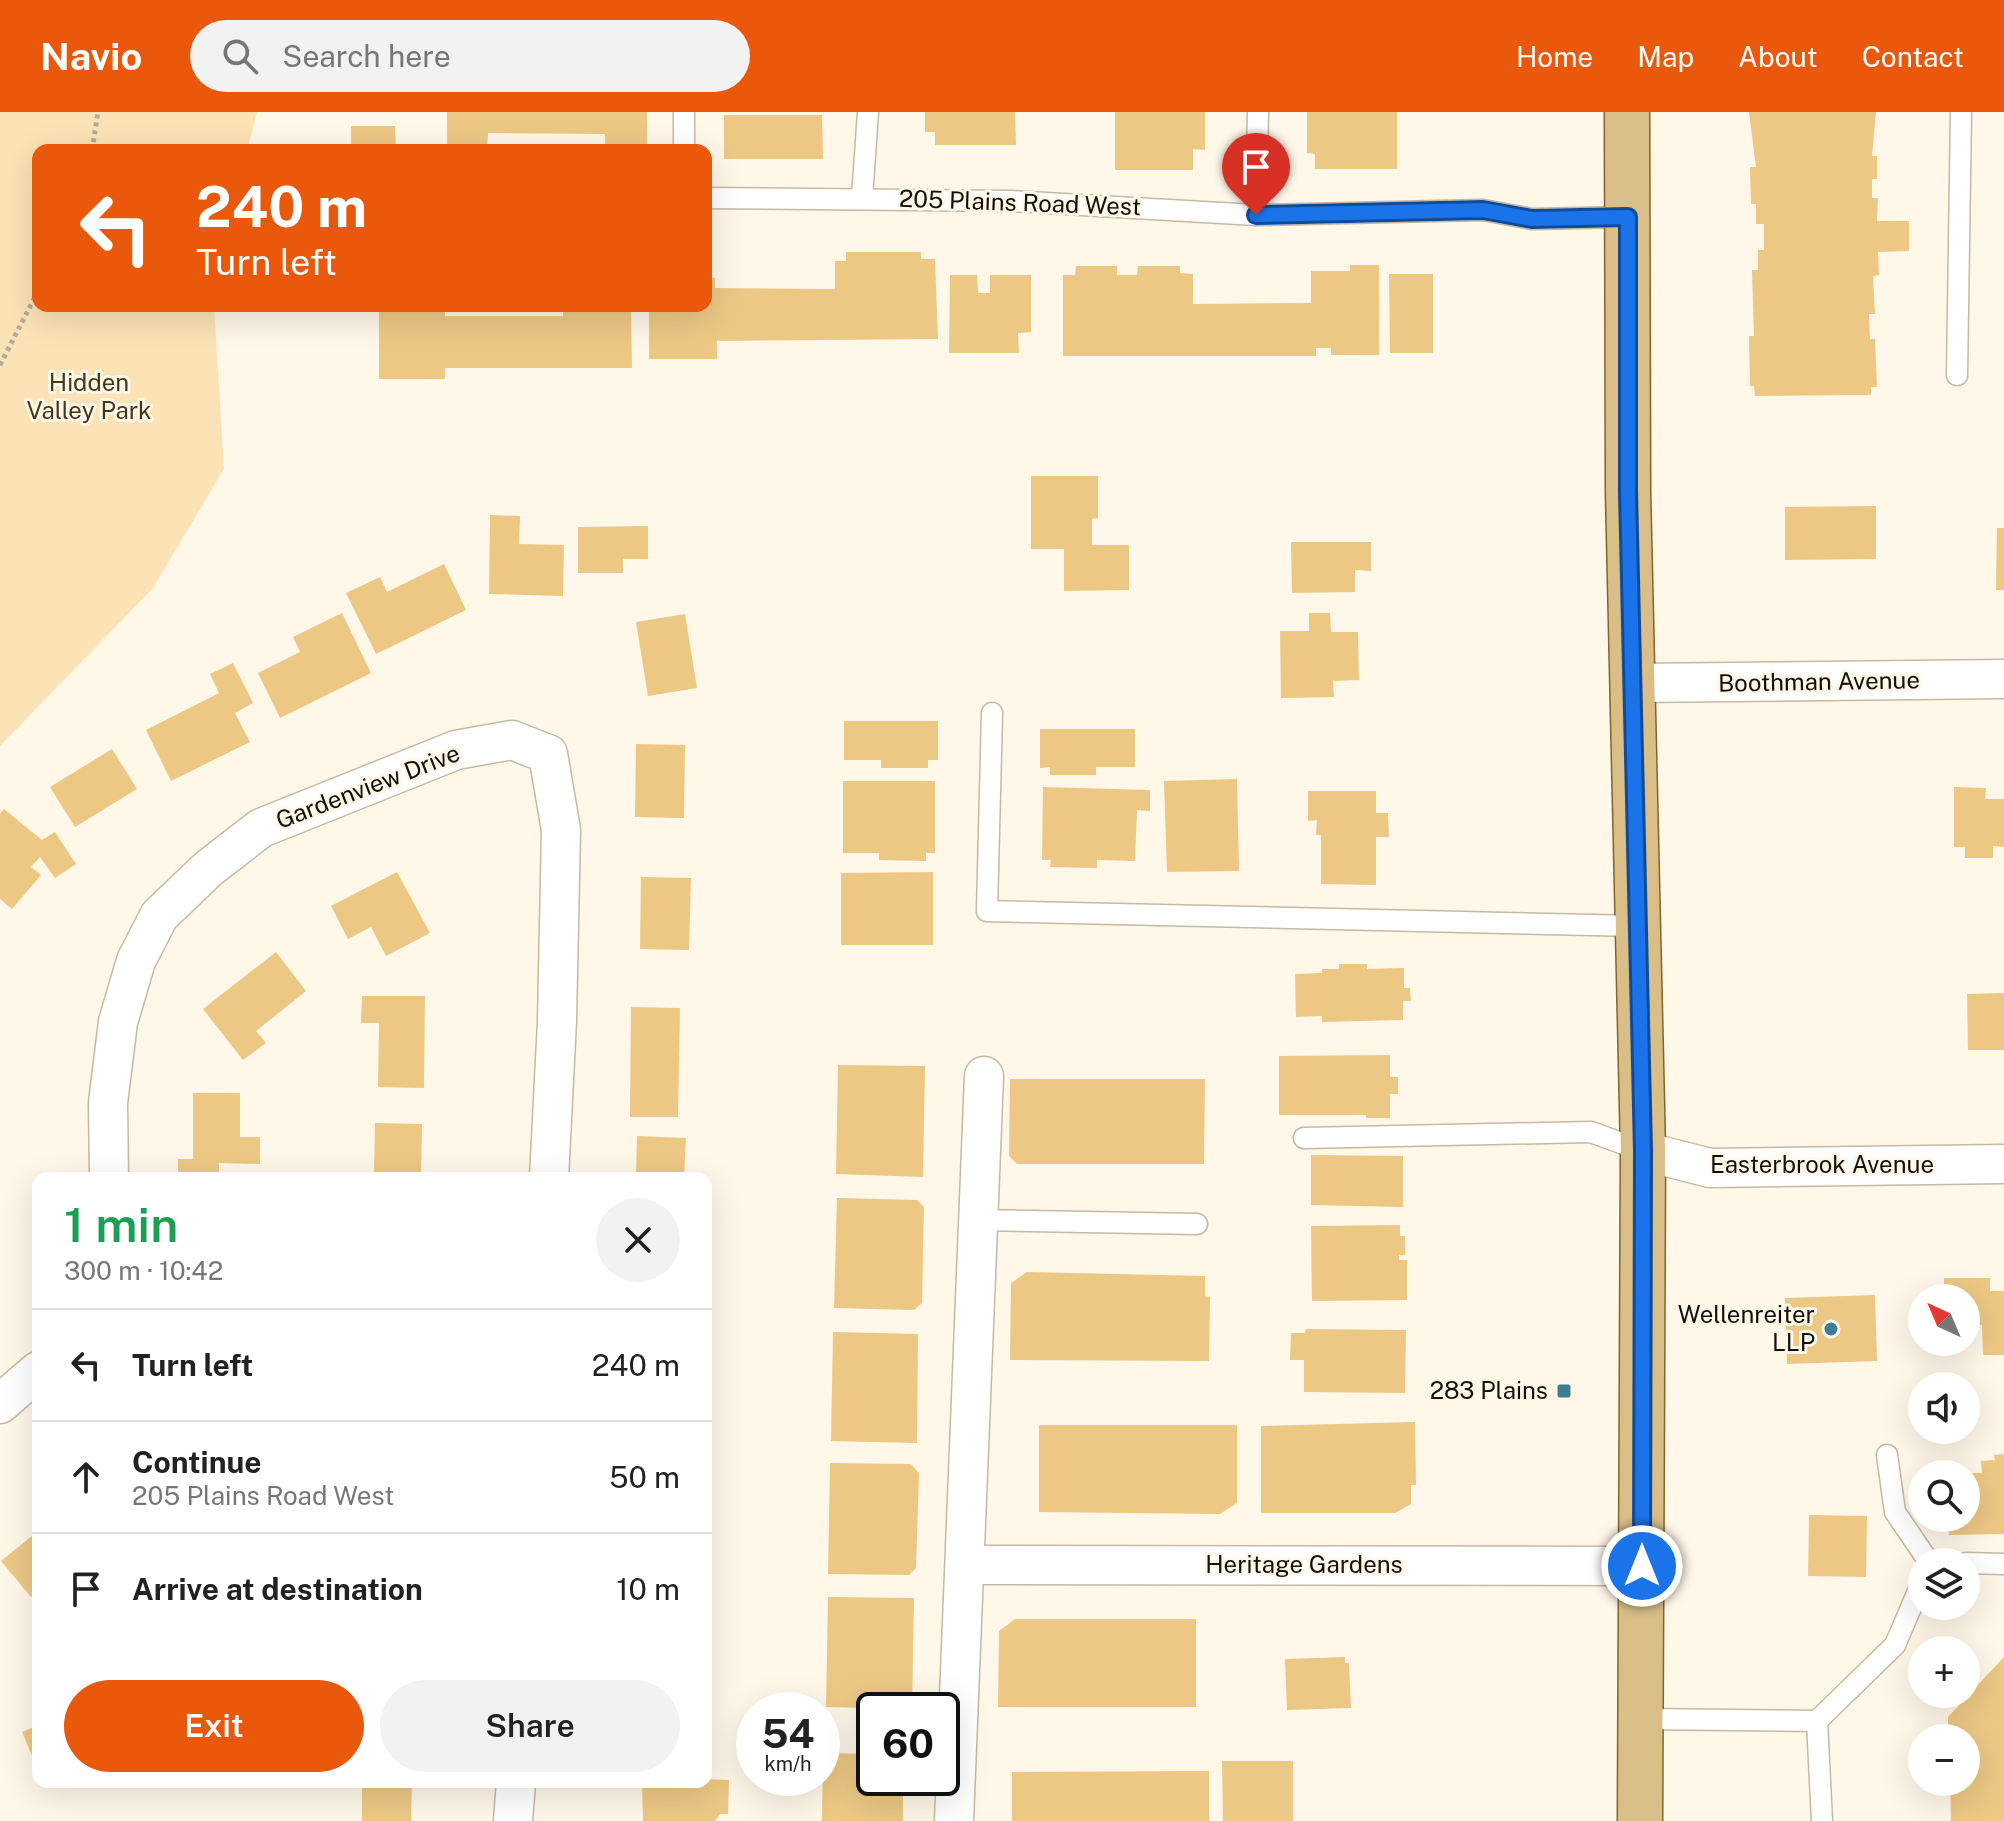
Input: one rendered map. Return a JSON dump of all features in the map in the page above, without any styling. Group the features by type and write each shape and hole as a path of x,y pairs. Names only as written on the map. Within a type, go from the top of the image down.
{"main road":[{"path":"1627,112 1628,491 1635,683 1636,926 1643,1151 1640,1821"}],"street":[{"name":"Boothman Avenue","path":"1635,683 2004,679"},
{"name":"Gardenview Drive","path":"109,1172 108,1103 118,1022 136,961 159,916 208,869 261,828 456,750 512,740 548,754 561,830 557,1021 549,1172"},
{"path":"954,1821 984,1076"},
{"name":"Easterbrook Avenue","path":"1643,1151 1710,1168 2004,1164"},
{"path":"0,1404 32,1376"},
{"name":"Heritage Gardens","path":"966,1565 1642,1566"},
{"path":"513,1821 516,1788"}],"lane":[{"path":"684,112 684,144"},
{"path":"862,198 868,112"},
{"path":"1256,215 1258,112"},
{"path":"1957,375 1961,112"},
{"name":"205 Plains Road West","path":"712,198 862,198 1132,206 1256,215 1334,216 1483,210 1532,219 1628,217"},
{"path":"992,713 987,911 1636,926"},
{"path":"1304,1138 1591,1132 1643,1151"},
{"path":"979,1220 1197,1224"},
{"path":"1887,1455 1895,1512 1919,1548"},
{"path":"1980,1563 2004,1564"},
{"path":"1642,1719 1817,1721 1895,1645 1908,1615"},
{"path":"1817,1721 1822,1821"}],"path":[{"path":"93,144 98,112"},
{"path":"0,365 32,303"}],"green space":[{"name":"Hidden Valley Park","path":"0,112 257,112 249,144 32,144 32,312 214,312 224,469 153,588 0,746"}],"building":[{"path":"447,112 647,112 647,144 605,144 605,134 488,133 487,144 447,144"},
{"path":"925,112 1015,112 1016,145 935,145 935,132 925,132"},
{"path":"1115,112 1205,112 1205,150 1193,149 1193,170 1115,170"},
{"path":"1307,112 1397,112 1397,169 1315,169 1315,154 1307,153"},
{"path":"1749,112 1876,112 1872,156 1877,156 1877,179 1872,179 1872,198 1878,198 1877,221 1909,221 1909,251 1878,252 1879,275 1873,276 1875,314 1869,314 1870,339 1875,339 1877,387 1871,387 1871,395 1755,396 1754,386 1750,386 1749,336 1754,336 1752,270 1758,270 1758,250 1764,250 1764,224 1756,224 1756,204 1751,204 1750,167 1756,167"},
{"path":"724,115 822,115 823,159 724,159"},
{"path":"351,126 395,126 396,144 351,144"},
{"path":"846,252 921,252 921,259 935,259 938,339 717,341 717,359 649,359 649,312 712,312 712,278 715,278 715,288 835,289 835,261 846,261"},
{"path":"1350,265 1379,265 1379,355 1331,355 1331,348 1316,348 1316,356 1063,356 1063,275 1075,275 1076,266 1117,266 1117,275 1137,275 1138,266 1180,266 1180,273 1193,274 1193,304 1311,303 1311,271 1350,271"},
{"path":"1389,274 1433,274 1433,353 1390,353"},
{"path":"950,275 977,275 978,293 990,293 990,275 1031,275 1031,332 1018,333 1019,353 949,353"},
{"path":"379,312 445,312 445,316 563,316 563,312 631,312 632,368 445,368 445,379 379,379"},
{"path":"1031,476 1098,476 1098,518 1092,519 1092,545 1129,545 1129,590 1064,591 1064,549 1031,549"},
{"path":"1876,506 1876,559 1785,560 1785,507"},
{"path":"490,515 520,516 519,544 564,545 563,596 489,594"},
{"path":"648,526 648,559 623,559 623,573 578,573 578,527"},
{"path":"1997,528 2004,528 2004,590 1996,590"},
{"path":"1291,542 1371,542 1371,571 1355,570 1355,592 1292,593"},
{"path":"444,564 466,610 376,654 346,593 380,577 387,592"},
{"path":"342,613 371,673 280,718 258,673 300,652 293,637"},
{"path":"1309,613 1330,613 1331,632 1358,632 1359,680 1333,681 1334,697 1281,698 1280,631 1309,631"},
{"path":"685,614 697,688 648,696 636,622"},
{"path":"233,663 253,703 235,713 250,742 171,781 146,730 219,693 210,674"},
{"path":"844,721 938,721 938,760 928,760 928,768 881,768 881,760 844,760"},
{"path":"1040,729 1135,729 1135,767 1096,767 1096,775 1050,775 1050,767 1040,768"},
{"path":"636,744 685,745 684,818 635,817"},
{"path":"112,749 137,789 75,827 50,787"},
{"path":"1237,779 1239,871 1167,872 1164,781"},
{"path":"843,781 935,781 935,853 926,853 926,861 879,860 879,853 843,853"},
{"path":"1043,787 1150,790 1150,811 1137,810 1135,861 1097,860 1097,868 1050,867 1051,860 1042,860"},
{"path":"1954,787 1986,788 1985,799 2004,799 2004,847 1993,846 1993,858 1965,858 1965,847 1954,847"},
{"path":"1308,791 1376,791 1376,813 1388,813 1389,837 1376,837 1376,885 1321,884 1321,835 1316,835 1317,820 1308,821"},
{"path":"4,809 42,840 55,832 76,864 55,878 40,857 31,867 41,875 12,909 0,899 0,814"},
{"path":"397,872 430,933 386,956 371,927 348,939 331,906"},
{"path":"933,872 933,945 841,945 841,873"},
{"path":"641,877 691,878 689,950 640,949"},
{"path":"276,952 306,991 256,1031 266,1043 243,1060 203,1009"},
{"path":"1339,964 1367,964 1367,969 1404,968 1404,988 1410,988 1411,1001 1403,1001 1403,1020 1322,1022 1322,1016 1296,1017 1295,974 1322,973 1322,969 1339,969"},
{"path":"2004,993 2004,1050 1968,1050 1967,994"},
{"path":"362,996 425,996 424,1088 378,1087 379,1023 361,1023"},
{"path":"631,1007 680,1008 678,1117 630,1117"},
{"path":"1390,1055 1390,1077 1398,1077 1398,1094 1390,1094 1390,1118 1279,1115 1279,1056"},
{"path":"838,1065 925,1066 923,1177 836,1174"},
{"path":"1010,1079 1205,1079 1204,1164 1017,1164 1009,1156"},
{"path":"193,1093 240,1093 240,1137 260,1137 260,1164 219,1163 219,1172 178,1172 178,1159 193,1159"},
{"path":"375,1123 422,1124 421,1172 374,1172"},
{"path":"637,1136 686,1138 684,1172 636,1172"},
{"path":"1311,1155 1403,1156 1403,1207 1311,1205"},
{"path":"837,1198 917,1200 924,1207 922,1303 914,1310 834,1308"},
{"path":"1400,1225 1400,1236 1405,1236 1405,1255 1399,1255 1399,1260 1407,1260 1407,1300 1312,1301 1311,1226"},
{"path":"1027,1272 1205,1276 1205,1296 1210,1297 1209,1361 1010,1360 1011,1283"},
{"path":"1944,1278 1990,1278 1990,1291 2004,1291 2004,1355 1983,1355 1980,1284 1944,1284"},
{"name":"Wellenreiter LLP","path":"1875,1295 1877,1361 1787,1364 1785,1298"},
{"path":"1306,1329 1406,1330 1405,1393 1304,1392 1304,1360 1290,1360 1291,1333 1305,1333"},
{"path":"833,1332 918,1334 917,1443 831,1441"},
{"path":"1415,1422 1416,1485 1411,1485 1411,1504 1395,1513 1261,1513 1261,1426"},
{"path":"1039,1425 1237,1425 1237,1503 1220,1514 1039,1512"},
{"path":"2004,1454 2004,1534 1949,1535 1949,1532 1980,1532 1981,1461 1995,1460 1994,1455"},
{"path":"830,1463 911,1464 919,1473 916,1568 909,1575 828,1574"},
{"path":"1809,1515 1867,1516 1866,1577 1808,1576"},
{"path":"32,1536 32,1596 31,1597 1,1561"},
{"path":"828,1597 914,1598 912,1692 856,1692 856,1708 840,1707 840,1692 826,1692"},
{"path":"1015,1619 1196,1619 1196,1707 998,1707 999,1631"},
{"path":"1345,1657 1345,1663 1349,1663 1351,1708 1287,1710 1285,1659"},
{"path":"2004,1657 2004,1821 1951,1821 1950,1796 1980,1796 1980,1724 1948,1724 1948,1717 1956,1708 1980,1708 1980,1683"},
{"path":"32,1728 32,1756 22,1732"},
{"path":"840,1753 856,1754 856,1796 903,1796 903,1821 822,1821 822,1796 840,1796"},
{"path":"1222,1761 1293,1761 1293,1821 1223,1821"},
{"path":"1209,1771 1209,1821 1012,1821 1012,1772"},
{"path":"712,1779 729,1780 728,1814 720,1814 715,1821 643,1821 642,1788 712,1788"},
{"path":"362,1788 412,1788 411,1821 362,1821"}],"place":[{"name":"Wellenreiter LLP","path":"1831,1329"},
{"name":"283 Plains","path":"1564,1391"}],"route":[{"path":"1256,215 1334,216 1483,210 1532,219 1628,217 1628,491 1635,683 1636,926 1643,1151 1642,1566"}]}
